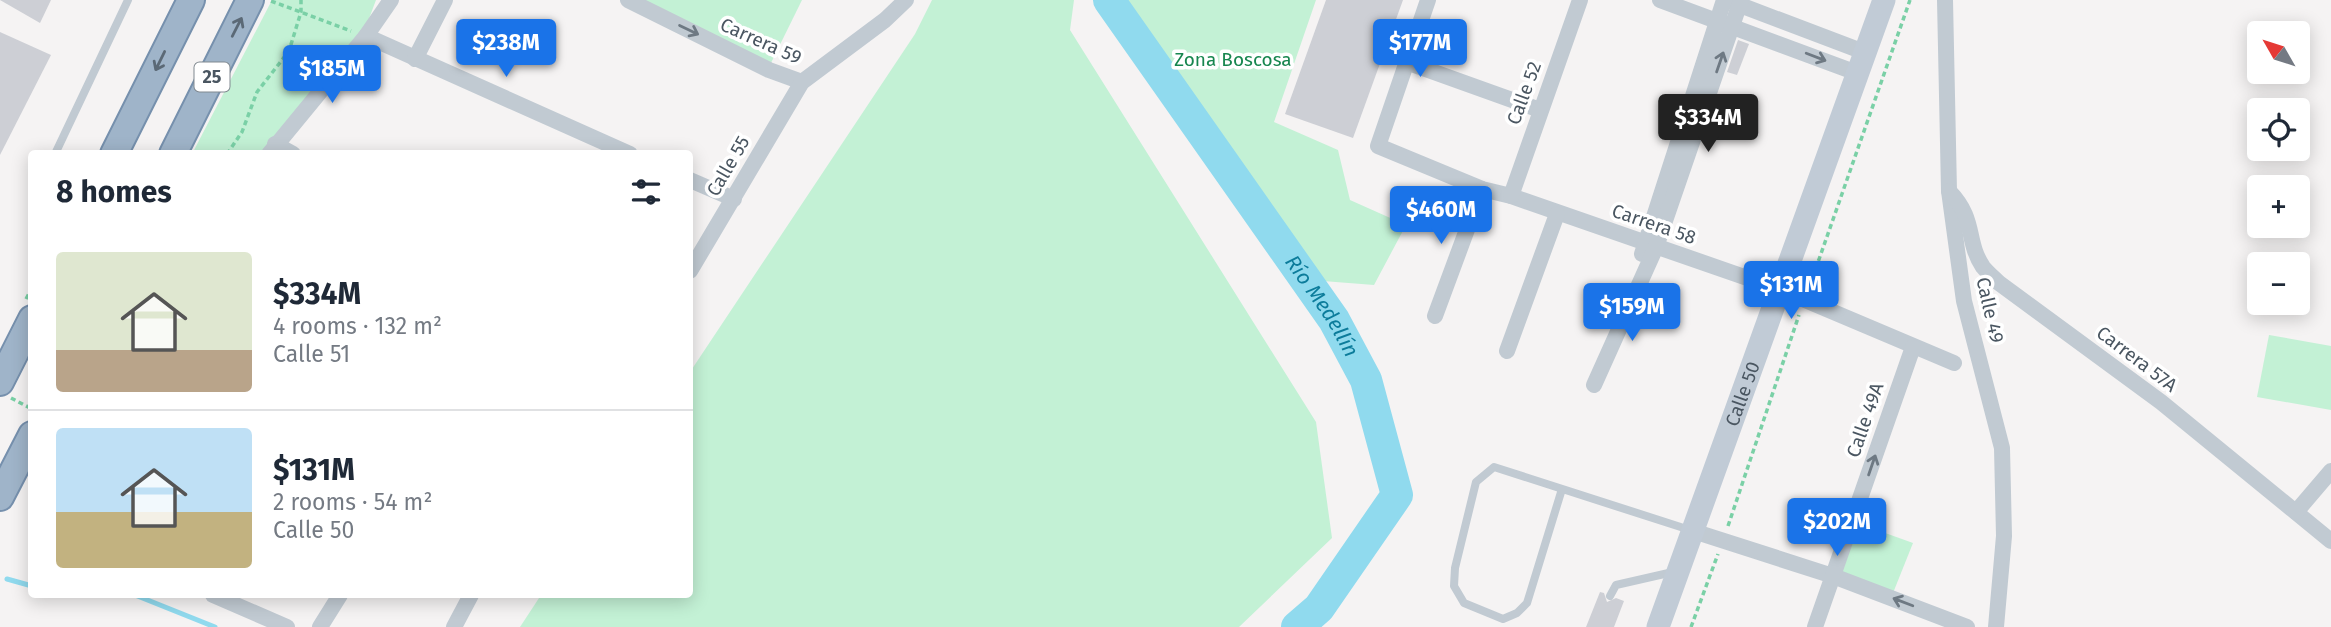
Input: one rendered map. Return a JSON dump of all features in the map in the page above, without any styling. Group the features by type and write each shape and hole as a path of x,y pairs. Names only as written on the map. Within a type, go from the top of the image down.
{"highway":[{"path":"116,150 191,0"},
{"name":"25","path":"175,150 250,0"},
{"path":"0,382 28,327"},
{"path":"0,497 28,443"}],"main road":[{"name":"Calle 50","path":"1658,627 1884,0"}],"street":[{"path":"272,149 366,36 391,0"},
{"path":"415,59 445,0"},
{"name":"Carrera 59","path":"628,0 769,69 802,82"},
{"path":"802,82 885,20 906,0"},
{"path":"1429,0 1406,62 1540,110"},
{"path":"1660,0 1726,23 1860,62"},
{"name":"Calle 49","path":"1944,0 1949,191 1964,301 2002,448 2004,536 1996,627"},
{"name":"Calle 52","path":"1511,196 1580,1"},
{"path":"1594,385 1636,286 1644,276 1651,245 1733,1 1860,62"},
{"path":"366,36 616,150"},
{"name":"Carrera 58","path":"1406,62 1378,146 1482,189 1511,196 1779,289 1954,363"},
{"name":"Calle 55","path":"693,266 802,82"},
{"path":"693,181 733,200"},
{"path":"1434,316 1482,189"},
{"name":"Carrera 57A","path":"1949,191 1966,212 1983,267 1999,283 2161,402 2331,541"},
{"path":"1507,351 1557,214"},
{"name":"Calle 49A","path":"1815,627 1913,347"},
{"path":"2296,512 2331,471"},
{"path":"1693,531 1833,576 1966,627"},
{"path":"220,598 287,627"},
{"path":"320,627 338,598"},
{"path":"454,627 469,598"}],"lane":[{"path":"57,150 128,0"},
{"path":"1562,489 1527,603 1517,613 1503,619 1464,603 1454,586 1455,568 1476,482 1494,467 1693,531"},
{"path":"1610,596 1616,585 1679,571"}],"path":[{"path":"230,150 242,132 257,92 289,51 301,12 301,0"},
{"path":"271,1 366,36"},
{"path":"0,392 28,407"}],"green space":[{"path":"272,0 376,0 367,24 264,150 194,150"},
{"path":"633,0 802,0 769,67"},
{"path":"932,0 1074,0 1070,30 1316,422 1332,538 1239,627 520,627 539,598 693,598 693,367 915,34"},
{"name":"Zona Boscosa","path":"1119,0 1316,0 1274,122 1338,150 1350,200 1406,225 1374,285 1323,281"},
{"path":"2269,335 2331,346 2331,410 2257,397"},
{"path":"1852,521 1913,543 1891,598 1833,576"}],"building":[{"path":"0,0 51,0 40,23"},
{"path":"1326,0 1403,0 1353,138 1285,114"},
{"path":"0,32 51,55 0,155"},
{"path":"1738,40 1749,44 1737,75 1727,72"},
{"path":"1600,592 1604,593 1607,602 1616,598 1624,601 1614,627 1586,627"}],"waterway":[{"name":"Río Medellín","path":"1109,0 1334,320 1366,380 1397,495 1319,608 1297,627"},
{"path":"7,579 28,585"},
{"path":"142,598 215,627"}]}
